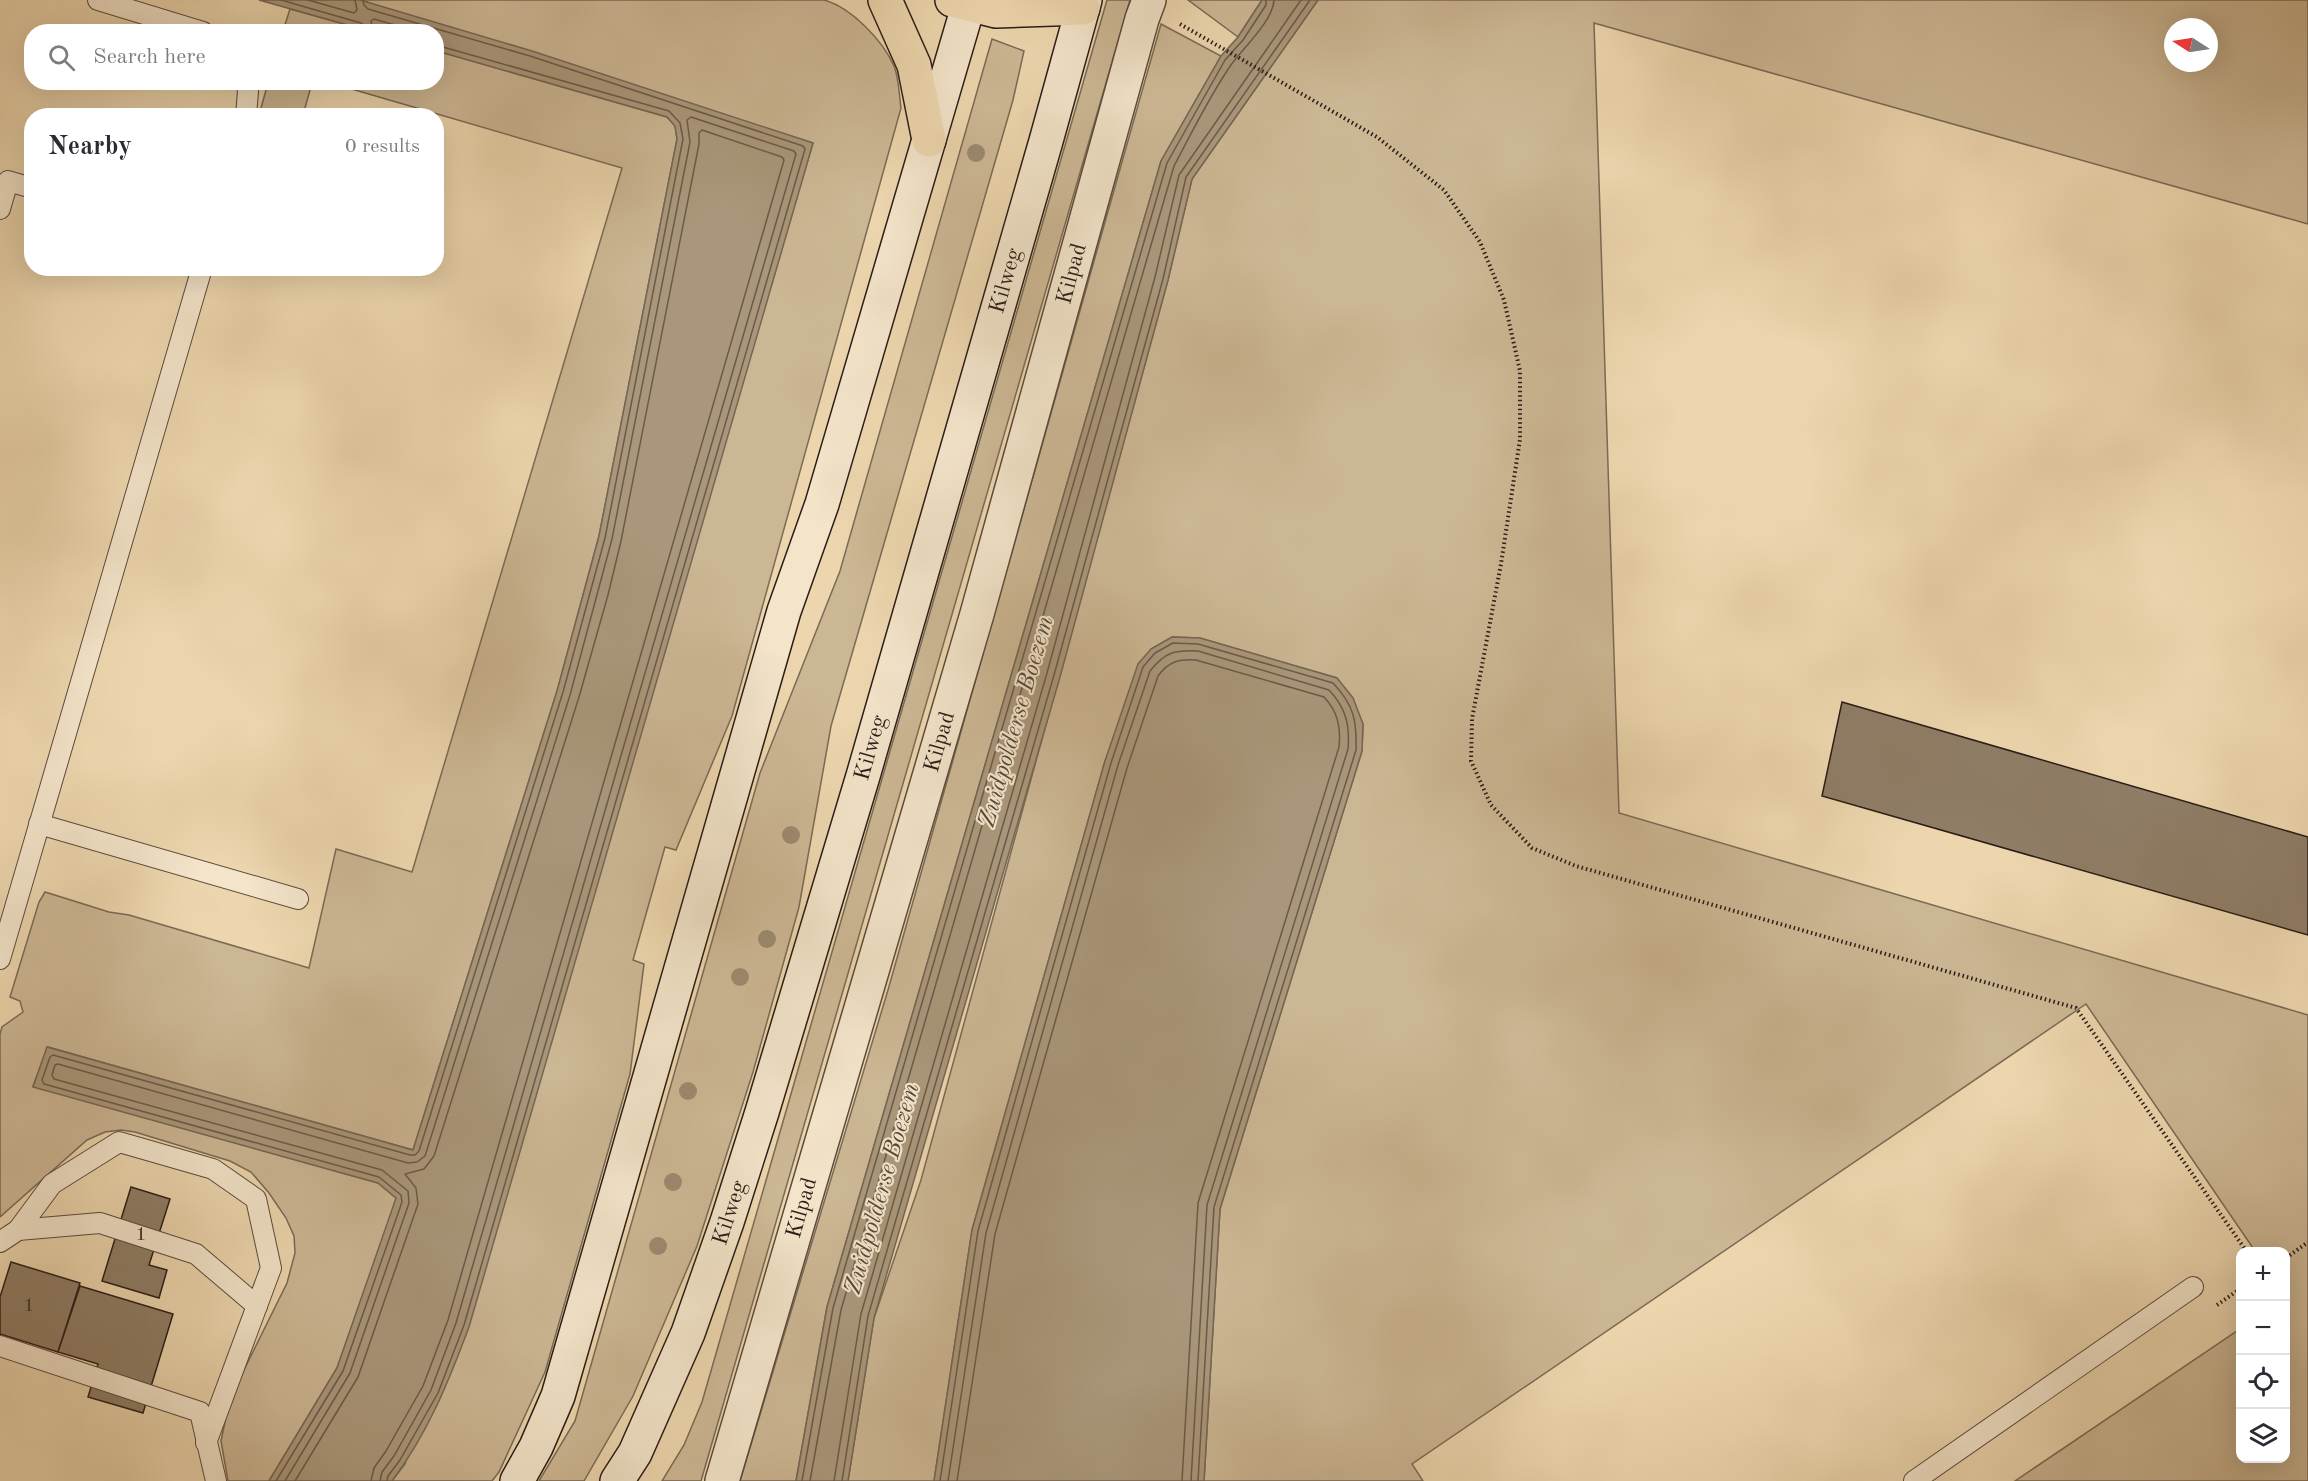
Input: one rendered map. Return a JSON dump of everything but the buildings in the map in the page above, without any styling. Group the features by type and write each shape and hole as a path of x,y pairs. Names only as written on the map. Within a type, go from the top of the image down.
{"highway":[{"path":"885,0 914,65 929,140"},
{"path":"964,1 996,11 1079,3"}],"main road":[{"name":"Kilpad","path":"722,1481 977,614 1149,0"},
{"path":"517,1481 536,1448 558,1396 784,611 822,504 929,140 964,1"},
{"name":"Kilweg","path":"617,1481 635,1454 688,1332 762,1112 1043,153 1079,3"}],"lane":[{"path":"98,0 177,24"},
{"path":"247,108 248,90"},
{"path":"0,209 8,181 24,186"},
{"path":"0,959 200,276"},
{"path":"39,824 298,898"},
{"path":"0,1242 18,1230 52,1184 119,1142 213,1169 256,1199 271,1268 206,1443"},
{"path":"18,1230 100,1223 196,1254 257,1306"},
{"path":"1914,1481 2193,1287"},
{"path":"0,1346 200,1412 216,1481"}],"path":[{"path":"1212,43 1377,137 1444,190 1480,242 1504,300 1520,371 1520,439 1501,564 1472,719 1471,761 1491,805 1532,848 1576,866 2076,1008 2244,1247"},
{"path":"2290,1255 2308,1242"}],"shaded area":[{"path":"360,0 824,0 855,17 882,46 896,71 901,108 732,716 676,850 665,847 633,960 644,964 630,1074 545,1372 499,1472 492,1481 392,1481 405,1464 658,672 813,143 444,27 444,24 436,24"},
{"path":"1107,0 1130,0 701,1481 662,1481 684,1445 702,1402"},
{"path":"1188,0 1262,0 1238,37"},
{"path":"1318,0 2308,0 2308,224 1594,23 1619,813 2308,1015 2308,1481 2015,1481 2236,1332 2236,1463 2290,1463 2290,1247 2252,1247 2086,1004 1412,1464 1423,1481 1204,1481 1220,1209 1362,751 1363,724 1337,678 1200,638 1172,637 1151,649 1105,761 972,1230 934,1481 848,1481 874,1318 921,1180 1168,280 1192,179"},
{"path":"290,9 344,24 285,24"},
{"path":"1161,24 1221,56 1161,161 827,1307 796,1481 740,1481 888,990"},
{"path":"992,39 1024,51 1013,100 831,726 799,907 753,1072 697,1246 633,1396 584,1481 539,1481 575,1421 760,773 840,571"},
{"path":"444,53 667,117 675,126 677,139 599,536 557,691 413,1150 48,1047 33,1086 378,1183 397,1199 337,1368 269,1481 228,1481 221,1441 227,1412 238,1382 287,1283 295,1253 294,1236 286,1218 251,1172 230,1161 135,1132 121,1130 105,1132 87,1140 0,1217 0,1034 2,1027 23,1012 20,1001 10,997 39,902 45,892 309,968 336,849 412,872 622,168 444,116 444,108 417,108 355,90 444,90"},
{"path":"266,90 310,90 305,108 261,108"}],"water":[{"path":"259,0 360,0 441,24 344,24"},
{"name":"Zuidpolderse Boezem","path":"1262,0 1318,0 1192,179 1168,280 1060,677 874,1318 848,1481 796,1481 827,1307 1161,161 1221,56 1238,37"},
{"path":"444,25 532,51 813,143 469,1327 453,1368 427,1426 392,1481 269,1481 337,1368 396,1198 378,1183 33,1087 47,1047 413,1150 557,691 599,536 677,139 675,126 667,117 444,53"},
{"path":"1172,637 1200,638 1337,678 1353,698 1363,724 1362,751 1220,1209 1204,1481 934,1481 972,1230 1105,761 1138,664 1151,649"}]}
